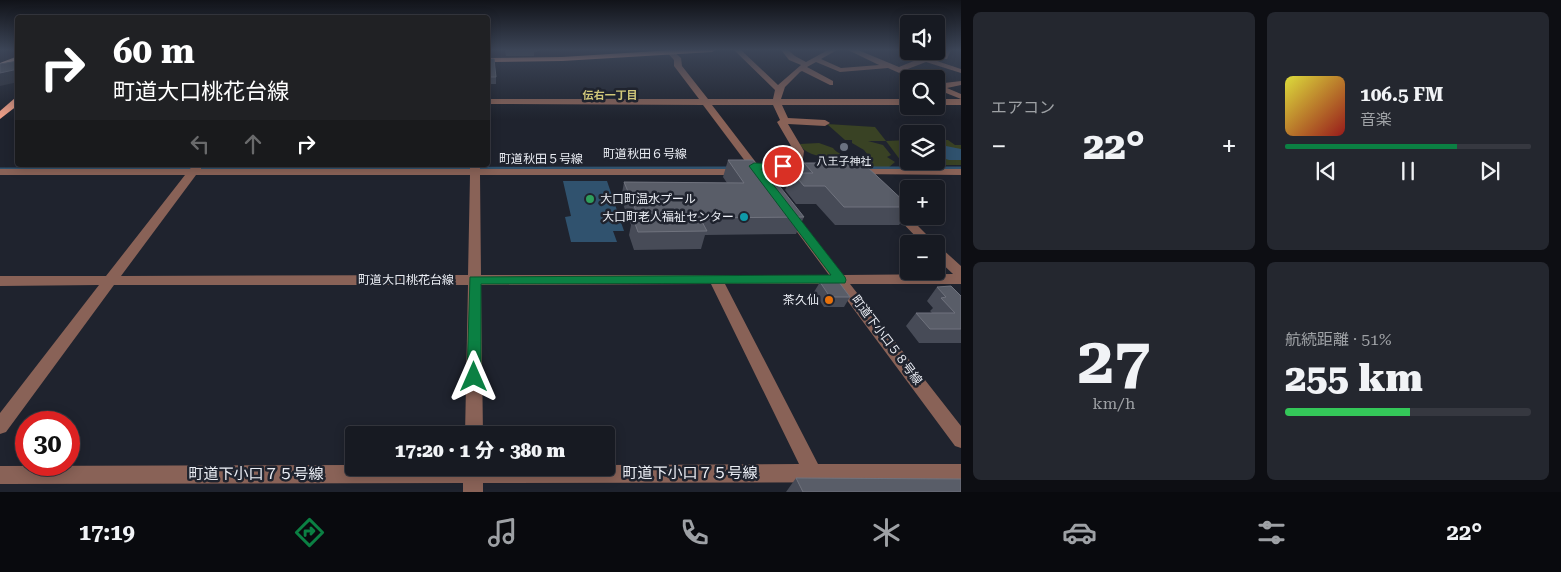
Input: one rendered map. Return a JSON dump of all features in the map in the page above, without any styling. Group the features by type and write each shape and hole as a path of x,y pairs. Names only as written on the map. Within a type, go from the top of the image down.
{"main road":[{"path":"0,116 15,104"}],"street":[{"path":"683,73 770,187"},
{"path":"761,73 776,88 780,89"},
{"path":"756,169 797,166 799,152 782,122 785,121 777,102 780,89 796,73"},
{"path":"812,73 830,82"},
{"path":"945,86 961,83"},
{"path":"945,90 961,97"},
{"path":"490,102 900,102"},
{"path":"945,102 961,102"},
{"path":"785,121 825,124"},
{"path":"0,166 15,166"},
{"name":"町道秋田５号線","path":"0,172 196,168 827,169 797,166"},
{"path":"850,170 961,166"},
{"path":"98,167 308,167"},
{"path":"447,167 475,168 474,426"},
{"path":"0,426 196,168"},
{"path":"850,170 961,172"},
{"path":"850,170 870,185"},
{"path":"884,198 921,235"},
{"name":"町道下小口５８号線","path":"782,203 961,440"},
{"path":"945,259 961,274"},
{"name":"町道大口桃花台線","path":"0,281 900,279"},
{"name":"町道大口桃花台線","path":"945,279 961,279"},
{"path":"716,280 813,473"},
{"path":"935,280 944,291"},
{"name":"町道下小口７５号線","path":"0,475 473,478 813,473 961,473"}],"green space":[{"path":"827,124 875,127 886,141 868,141 883,145 891,155 887,157 895,162 888,168 871,168 850,165 804,150 800,144 819,143 851,158 872,160 864,150 852,143 852,140 845,140"},
{"path":"900,140 900,160 886,141"},
{"path":"945,140 955,145 961,145 961,165 945,165"}],"water":[{"path":"945,146 961,149 961,160 945,159"},
{"name":"大口町温水プール","path":"563,181 607,181 624,231 613,231 617,242 571,242 565,217 571,216"}],"building":[{"path":"490,73 496,73 496,77 490,77"},
{"path":"728,160 753,160 771,183 777,183 804,217 700,218 707,231 638,232 633,218 639,218 624,182 744,183"},
{"path":"804,163 863,163 900,198 900,207 844,207 825,186 804,186 793,173 813,173"},
{"path":"820,282 839,282 850,297 830,297"},
{"path":"951,286 961,296 961,329 930,329 916,313 955,313 941,298 946,297 937,287"},
{"path":"796,478 961,479 961,492 803,492"}],"waterway":[{"path":"0,169 730,168"},
{"path":"757,168 805,168"},
{"path":"865,168 961,168"}],"place":[{"name":"八王子神社","path":"844,147"},
{"name":"大口町温水プール","path":"590,199"},
{"name":"大口町老人福祉センター","path":"744,217"},
{"name":"茶久仙","path":"829,300"}],"district":[{"name":"伝右一丁目","path":"610,95"}],"route":[{"path":"474,377 475,280 840,280 754,166 783,166"}]}
